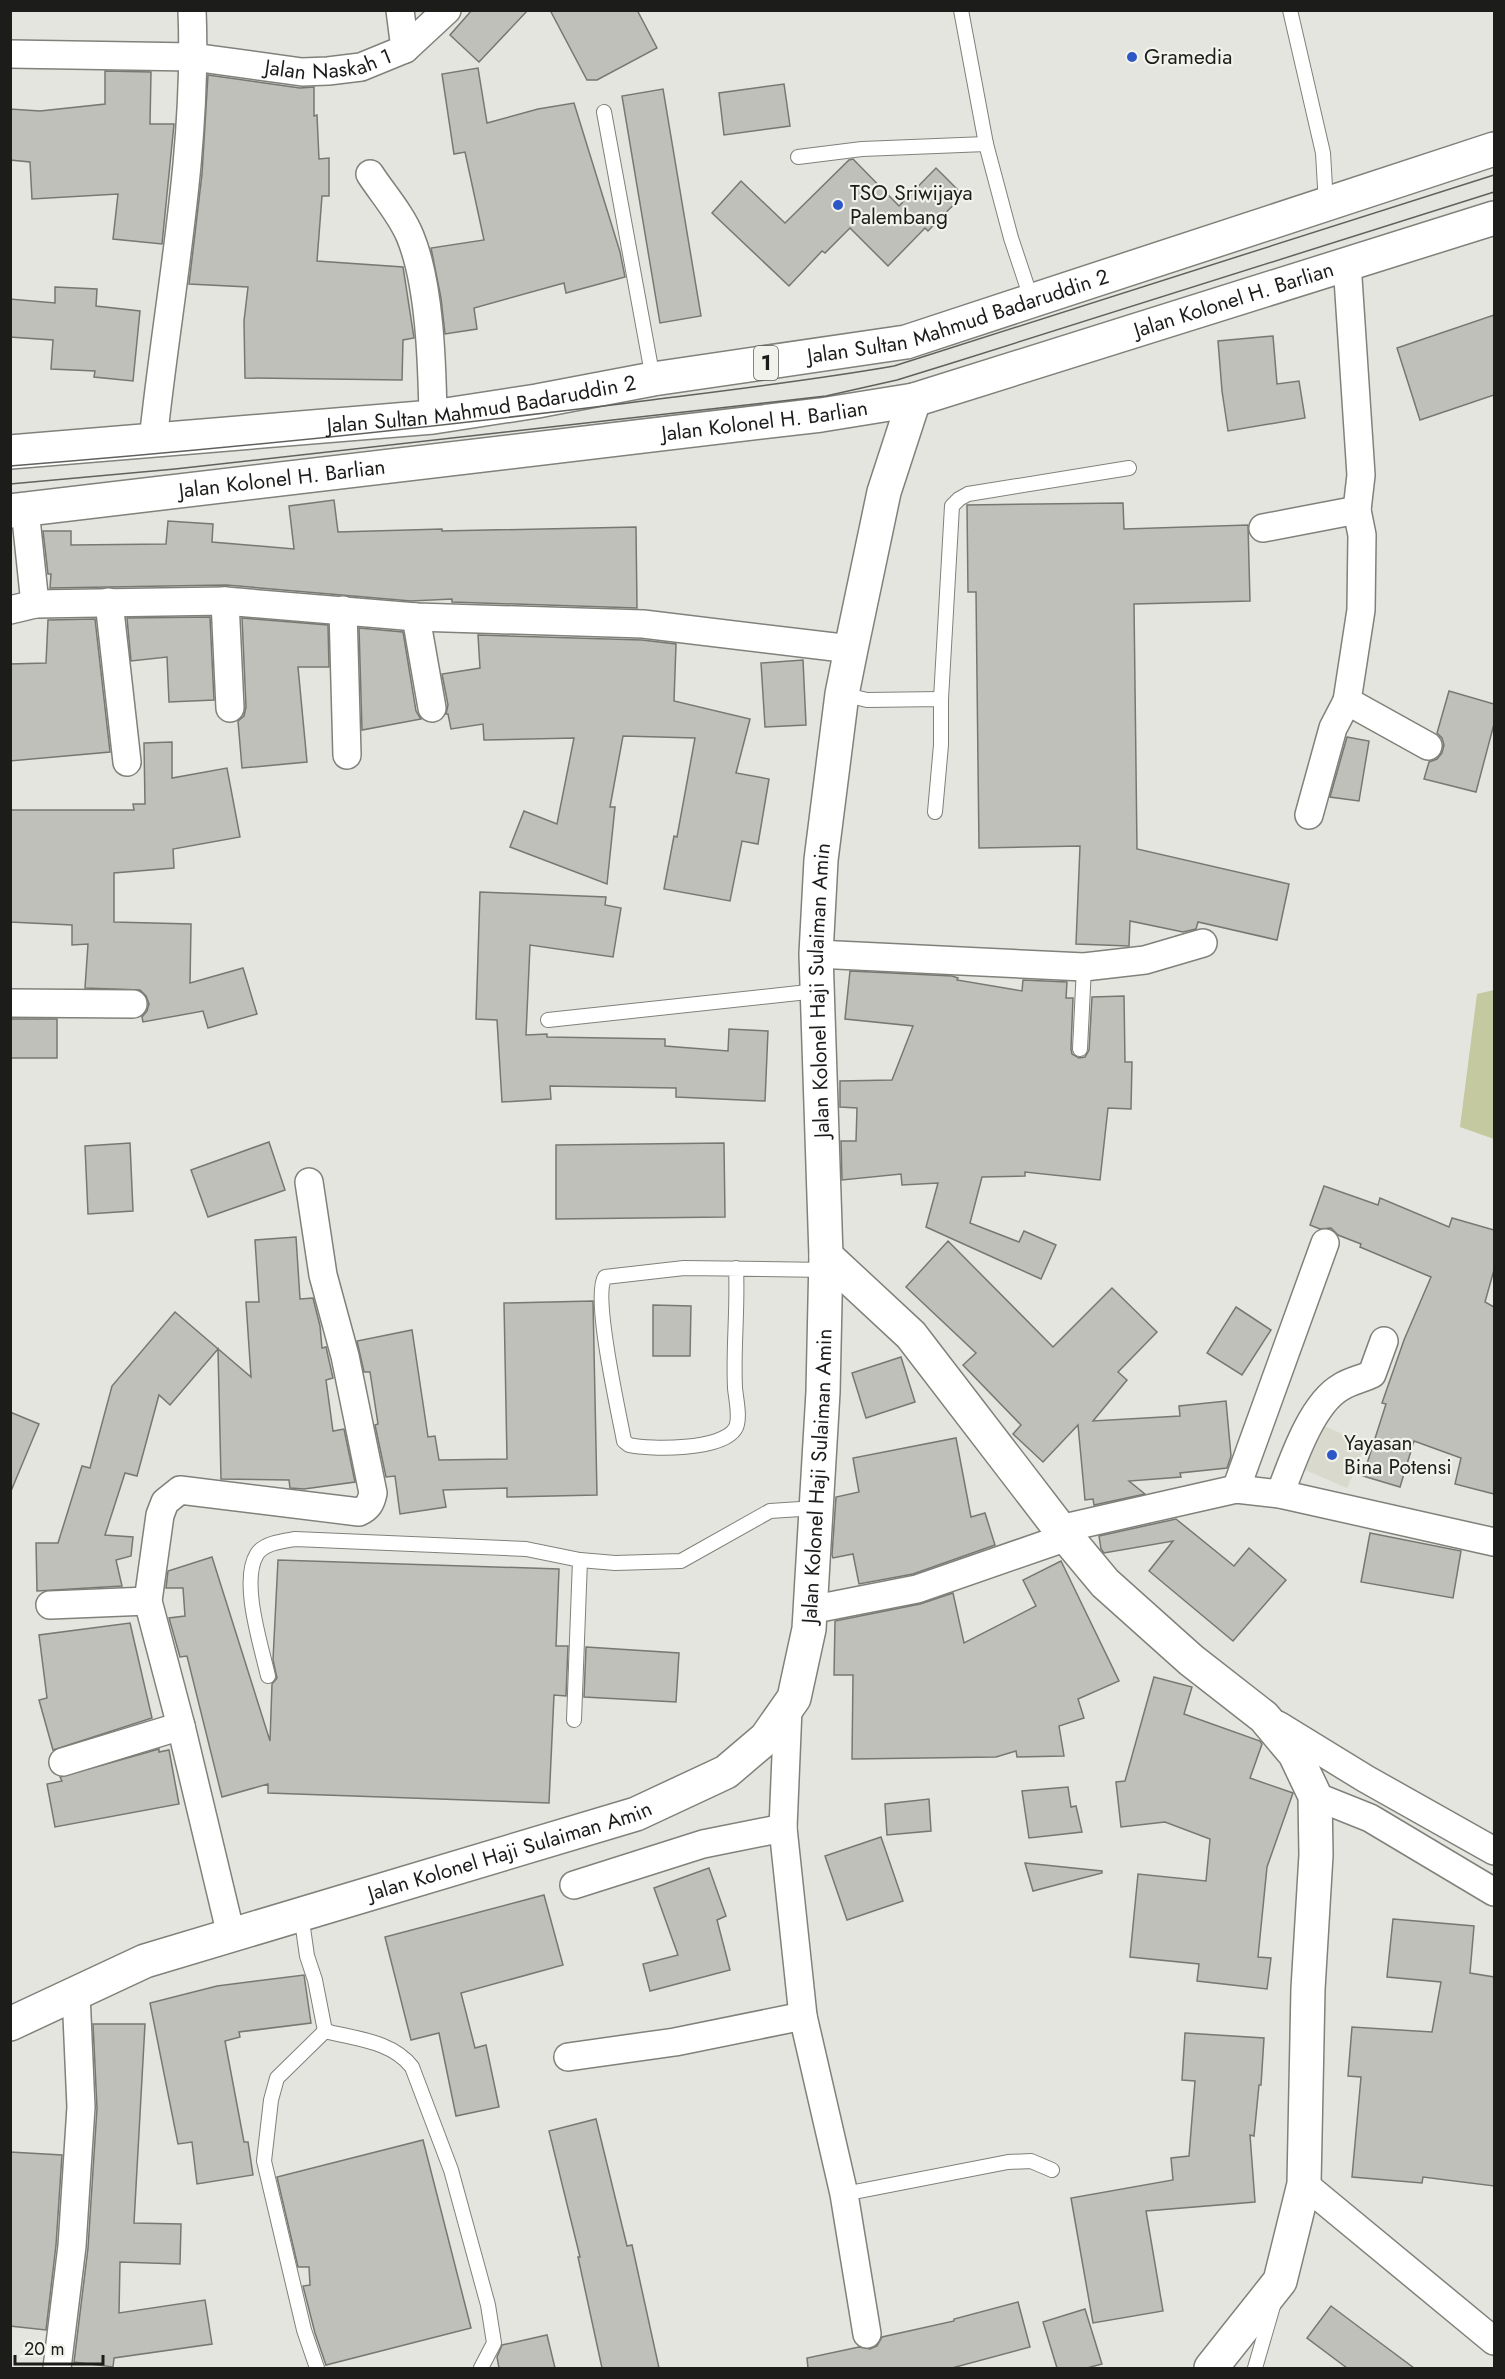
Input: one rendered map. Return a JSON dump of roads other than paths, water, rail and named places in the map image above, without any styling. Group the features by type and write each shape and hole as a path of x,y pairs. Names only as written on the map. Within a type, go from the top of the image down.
{"main road":[{"name":"Jalan Sultan Mahmud Badaruddin 2","path":"10,452 433,417 537,401 653,379 906,342 1494,149"},
{"name":"Jalan Kolonel H. Barlian","path":"18,510 821,415 915,400 1494,218"},
{"name":"Jalan Kolonel Haji Sulaiman Amin","path":"10,2024 145,1961 636,1814 726,1772 766,1738 794,1698 809,1629 826,1263 816,954 821,860 842,694 851,649 884,492 915,400"},
{"path":"826,1263 912,1335 1105,1583 1191,1660 1264,1717 1295,1754 1315,1796 1316,1855 1308,1989 1304,2184 1280,2281 1211,2368"}],"street":[{"path":"153,441 182,218 193,57 192,10"},
{"path":"400,10 405,49"},
{"name":"Jalan Naskah 1","path":"10,54 193,57 302,72 328,71 361,67 405,49 447,10"},
{"path":"370,174 409,234 421,274 432,363 433,417"},
{"path":"1310,815 1333,728 1347,701 1361,610 1362,535 1357,510 1361,475 1347,263"},
{"path":"18,510 23,607 109,602 225,600 416,617 643,624 851,649"},
{"path":"1263,528 1357,510"},
{"path":"225,600 230,708"},
{"path":"109,602 127,762"},
{"path":"343,610 347,755"},
{"path":"416,617 432,708"},
{"path":"1347,701 1428,746"},
{"path":"816,954 1084,967 1145,960 1203,943"},
{"path":"10,1003 134,1004"},
{"path":"231,1935 181,1726 148,1601 160,1515 165,1502 180,1490 359,1512 367,1508 371,1502 373,1494 345,1356 323,1275 309,1182"},
{"path":"1236,1489 1324,1243"},
{"path":"1280,1494 1308,1426 1340,1387 1372,1374 1384,1341"},
{"path":"810,1610 917,1589 1064,1533 1236,1489 1280,1494 1494,1542"},
{"path":"50,1605 148,1601"},
{"path":"788,1708 783,1828 803,2016 844,2194 867,2334"},
{"path":"1264,1717 1366,1779 1494,1851"},
{"path":"63,1762 181,1726"},
{"path":"1315,1796 1370,1818 1494,1892"},
{"path":"574,1885 703,1844 783,1828"},
{"path":"57,2368 72,2246 81,2107 76,1993"},
{"path":"568,2057 675,2042 803,2016"},
{"path":"1304,2184 1494,2342"}],"lane":[{"path":"961,10 986,144 1011,238 1032,301"},
{"path":"1290,10 1323,153 1326,204"},
{"path":"604,112 653,379"},
{"path":"798,158 862,149 986,144"},
{"path":"934,812 940,744 940,699 952,507 968,494 1129,468"},
{"path":"842,694 867,700 940,699"},
{"path":"1080,1049 1084,967"},
{"path":"548,1020 817,992"},
{"path":"736,1268 735,1383 738,1425 734,1432 725,1438 685,1448 629,1445 624,1441 603,1320 601,1284 605,1277 684,1268 736,1268 826,1263"},
{"path":"268,1676 250,1592 250,1572 258,1552 274,1543 295,1539 526,1549 580,1560 615,1563 681,1561 770,1511 816,1508"},
{"path":"574,1720 580,1560"},
{"path":"302,1914 307,1956 315,1980 325,2031"},
{"path":"317,2368 304,2330 264,2161 271,2100 277,2078 325,2031"},
{"path":"325,2031 388,2046 404,2056 412,2067 451,2170 488,2305 494,2343 481,2368"},
{"path":"844,2194 1008,2162 1031,2162 1052,2170"},
{"path":"1255,2368 1280,2281"}],"tram line":[{"path":"10,466 239,446 468,422 826,377 894,366 1494,175"},
{"path":"10,484 175,469 826,396 897,380 1494,192"}],"place":[{"name":"Gramedia","path":"1132,57"},
{"name":"TSO Sriwijaya Palembang","path":"838,205"},
{"name":"Yayasan Bina Potensi","path":"1332,1455"}]}
